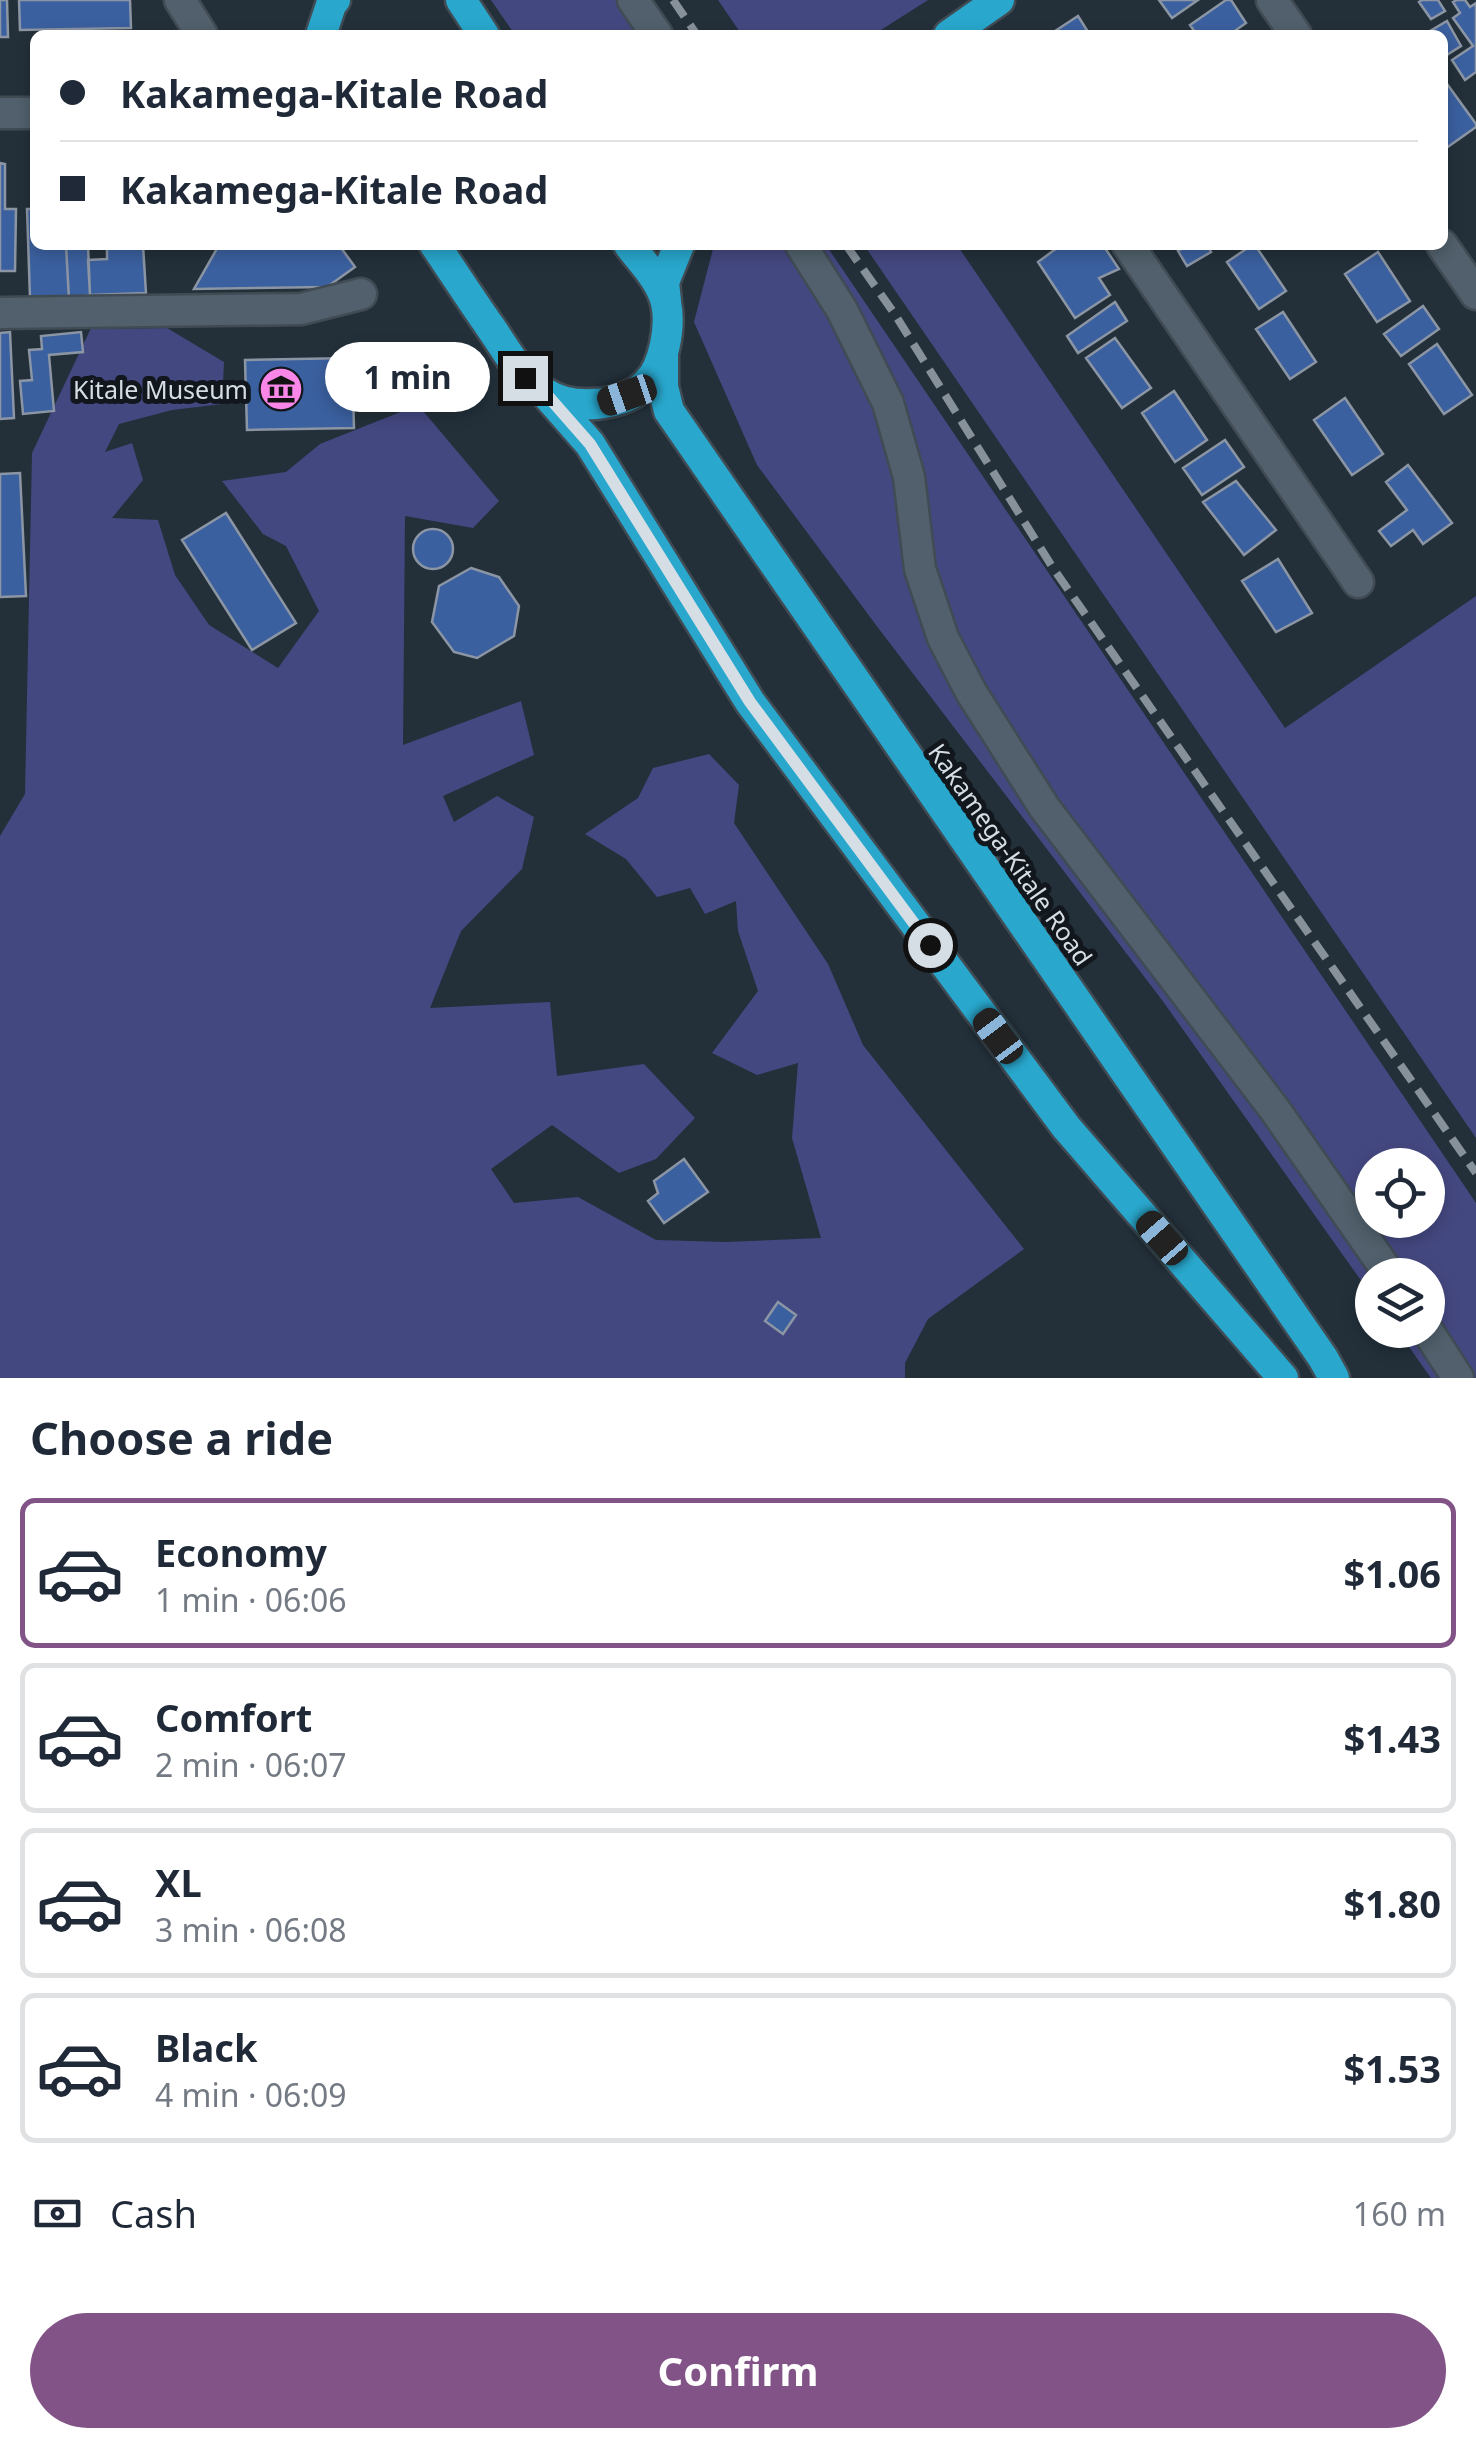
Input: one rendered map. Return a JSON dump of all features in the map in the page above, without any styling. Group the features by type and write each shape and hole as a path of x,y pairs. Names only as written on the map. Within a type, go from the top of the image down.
{"highway":[{"path":"311,0 319,30"},
{"path":"321,30 335,0"},
{"path":"461,0 481,30"},
{"path":"969,29 1000,0"},
{"path":"438,250 525,378 547,395 590,444 750,702 1066,1127 1282,1378"},
{"path":"634,250 654,276 666,301"},
{"name":"Kakamega-Kitale Road","path":"678,250 664,282 669,328 663,355 663,387 669,411 1324,1358 1334,1378"},
{"path":"547,395 573,404 600,404 627,395 648,383 663,355"}],"street":[{"path":"180,0 199,30"},
{"path":"632,0 653,30"},
{"path":"1272,0 1293,30"},
{"path":"0,113 30,112"},
{"path":"804,250 842,310 888,403 909,477 920,569 943,638 971,692 1044,807 1275,1110 1378,1258"},
{"path":"1131,250 1358,582"},
{"path":"1445,250 1476,294"},
{"path":"0,313 301,309 361,294"},
{"path":"1438,1348 1458,1378"}],"shaded area":[{"path":"491,0 651,0 672,30 512,30"},
{"path":"718,0 928,0 881,30 739,30"},
{"path":"713,250 829,250 1439,1148 1355,1148 1355,1238 1445,1238 1445,1157 1476,1203 1476,1378 1431,1378 1410,1348 1445,1348 1445,1258 1355,1258 1355,1272 1162,1000 757,465 694,322"},
{"path":"867,250 960,250 1285,728 1476,596 1476,1138"},
{"path":"93,324 117,329 167,328 224,362 222,404 172,410 119,424 105,452 132,443 143,480 112,518 158,520 175,575 209,625 278,668 319,611 286,546 263,534 222,481 286,472 320,444 418,405 499,501 473,528 405,516 403,745 521,701 534,755 443,796 454,822 497,796 534,817 522,869 461,931 430,1008 550,1002 557,1076 644,1064 695,1118 656,1159 619,1173 552,1125 491,1169 514,1203 578,1197 656,1240 821,1238 792,1138 798,1063 757,1075 712,1053 758,991 738,931 736,901 705,914 690,888 657,897 626,859 585,834 638,798 653,768 709,754 739,785 734,823 828,964 863,1045 1024,1249 928,1319 905,1363 905,1378 0,1378 0,836 25,794 32,453"}],"building":[{"path":"0,0 7,0 8,37 0,37"},
{"path":"19,0 130,0 131,28 20,30"},
{"path":"1159,0 1198,0 1172,18"},
{"path":"1226,0 1231,0 1246,23 1236,30 1194,30 1190,25"},
{"path":"1438,0 1445,11 1431,19 1419,2"},
{"path":"1465,0 1470,7 1476,3 1476,72 1465,80 1452,60 1473,46 1453,18 1460,13 1453,2"},
{"path":"1078,16 1087,30 1057,30"},
{"path":"1447,21 1461,46 1448,54 1448,30 1432,30"},
{"path":"1448,85 1476,124 1448,147"},
{"path":"0,163 5,164 5,209 16,209 15,271 0,271"},
{"path":"27,209 30,250 66,250 69,299 30,298"},
{"path":"66,250 88,250 90,295 69,299"},
{"path":"107,250 143,250 146,293 90,295 88,260 107,259"},
{"path":"216,250 343,250 355,267 327,287 194,289"},
{"path":"1054,250 1106,250 1119,269 1099,278 1110,295 1075,318 1038,262"},
{"path":"1210,250 1211,252 1187,266 1178,251"},
{"path":"1245,250 1258,250 1286,291 1259,309 1227,262"},
{"path":"1378,252 1410,301 1377,322 1345,274"},
{"path":"1115,302 1127,321 1078,353 1067,336"},
{"path":"1423,306 1439,329 1401,356 1384,334"},
{"path":"1283,312 1316,362 1290,379 1256,329"},
{"path":"10,332 14,418 0,419 0,333"},
{"path":"81,332 83,352 49,355 54,411 23,414 20,381 32,380 29,350 42,349 41,336"},
{"path":"1115,338 1151,388 1122,408 1086,358"},
{"path":"1437,344 1472,395 1444,414 1409,364"},
{"path":"352,358 354,428 247,430 245,360"},
{"path":"1174,391 1207,440 1175,462 1142,413"},
{"path":"1345,398 1383,454 1352,475 1314,420"},
{"path":"1225,440 1244,467 1202,495 1183,468"},
{"path":"1408,465 1452,523 1423,544 1413,530 1391,546 1379,531 1407,510 1386,482"},
{"path":"20,473 26,596 0,597 0,474"},
{"path":"1236,481 1276,530 1244,555 1203,502"},
{"path":"226,513 296,623 252,650 182,540"},
{"path":"433,529 447,535 453,549 447,563 433,569 419,563 413,549 419,535"},
{"path":"1278,559 1312,613 1276,632 1242,581"},
{"path":"471,568 499,577 519,606 514,636 477,658 454,652 432,622 439,586"},
{"path":"684,1159 708,1192 664,1223 648,1201 658,1193 654,1181"},
{"path":"778,1302 796,1315 783,1334 765,1321"}],"railway":[{"path":"673,0 694,30"},
{"path":"850,250 894,313 1053,568 1476,1173"}],"place":[{"name":"Kitale Museum","path":"281,389"}],"route":[{"path":"525,378 547,395 590,444 750,702 930,945"}]}
